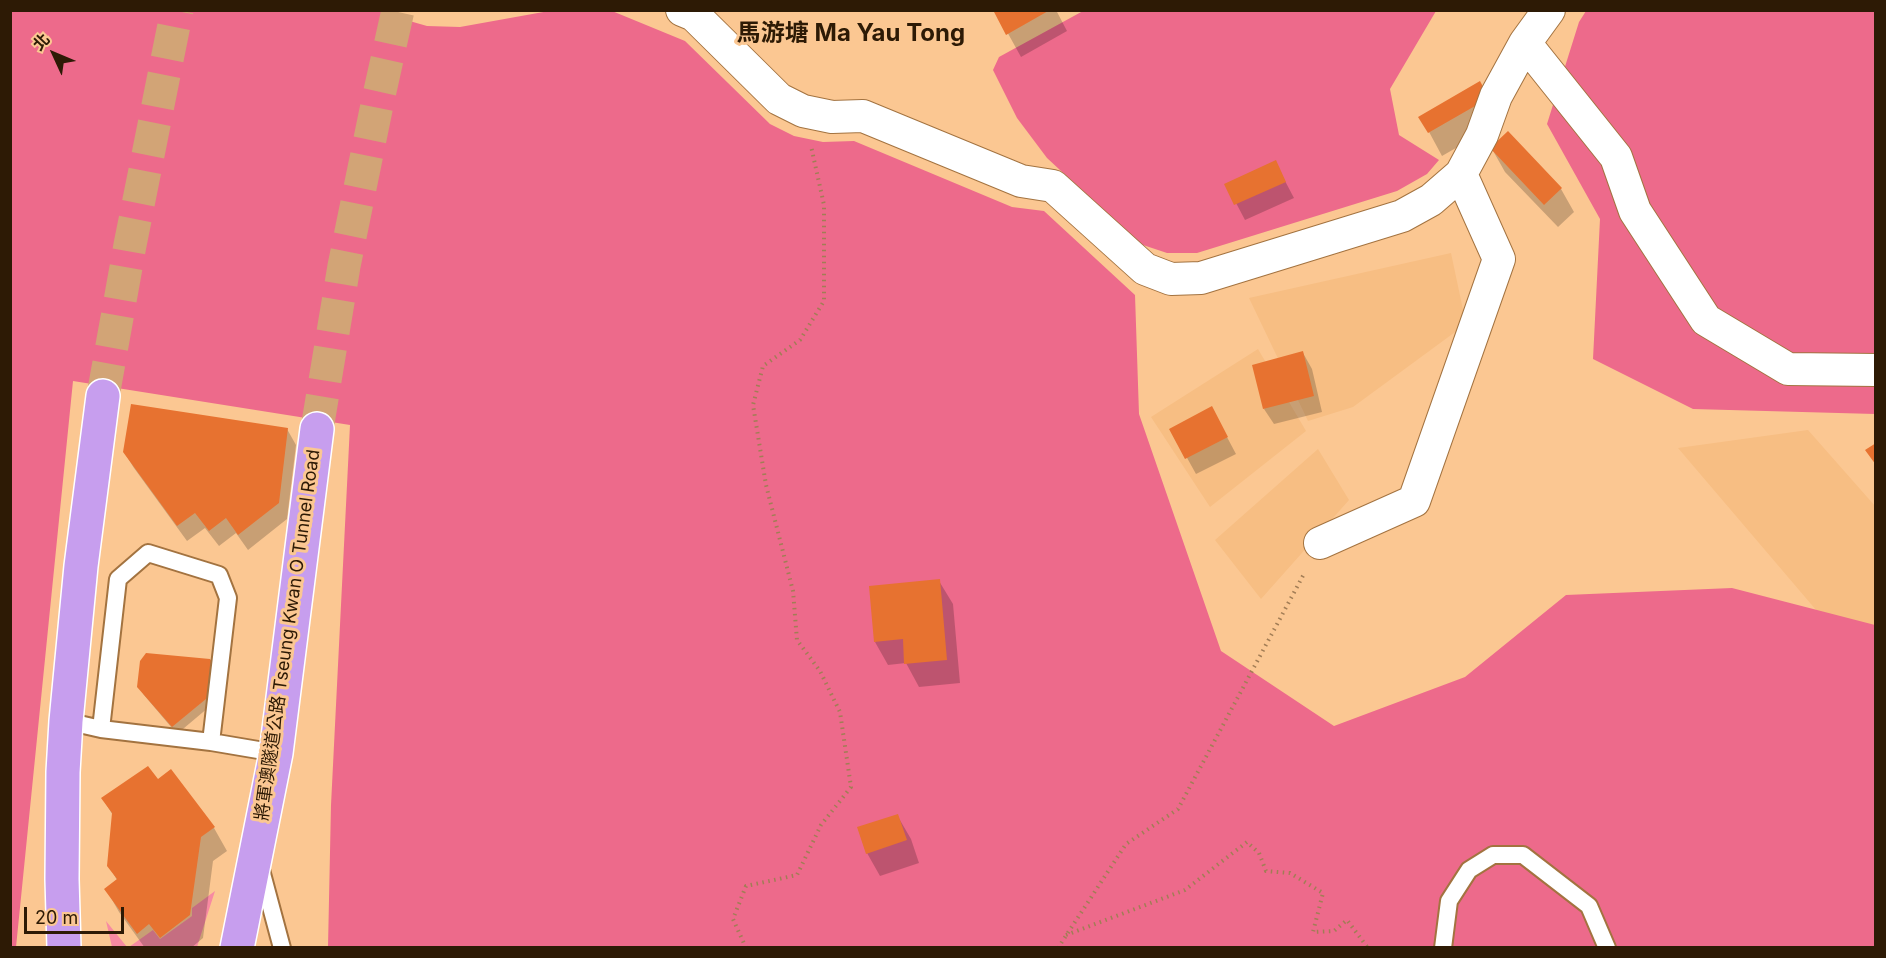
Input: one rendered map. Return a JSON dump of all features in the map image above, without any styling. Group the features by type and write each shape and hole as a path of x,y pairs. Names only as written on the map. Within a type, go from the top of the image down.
{"highway":[{"path":"64,948 62,879 66,722 81,566 103,396"},
{"name":"將軍澳隧道公路 Tseung Kwan O Tunnel Road","path":"237,948 276,753 317,429"}],"street":[{"path":"682,10 694,15 779,99 803,111 832,117 862,116 1021,181 1053,186 1144,269 1171,279 1201,278 1402,216 1431,200 1461,174 1482,135 1497,96 1525,43 1549,10"},
{"path":"1525,43 1616,157 1635,211 1706,321 1788,369 1875,370"},
{"path":"1320,543 1414,501 1499,259 1461,174"}],"lane":[{"path":"101,729 118,579 148,553 219,575 228,598 211,742"},
{"path":"66,722 101,729 211,742 276,753"},
{"path":"256,854 282,948"},
{"path":"1443,948 1449,901 1469,870 1493,855 1523,855 1589,906 1606,948"}],"path":[{"path":"746,948 733,919 746,886 797,875 821,825 851,787 840,712 820,671 797,640 793,591 766,485 753,405 763,366 800,340 824,302 824,205 803,111"},
{"path":"1058,948 1125,844 1178,809 1320,543"},
{"path":"1066,935 1185,890 1247,842 1259,853 1266,871 1290,873 1323,892 1314,932 1334,932 1347,920 1368,948"}],"shaded area":[{"path":"383,10 399,18 427,26 460,27 549,11 612,11 685,41 770,124 794,136 823,142 854,141 1012,207 1044,211 1135,295 1139,414 1221,651 1334,726 1465,677 1566,595 1732,588 1875,625 1875,947 328,947 331,805 350,425 73,381 16,947 11,947 10,11"},
{"path":"1083,11 1436,11 1390,89 1399,135 1439,160 1427,174 1397,191 1197,253 1167,253 1140,244 1047,158 1017,118 993,70 999,57"},
{"path":"1586,11 1875,11 1875,414 1693,409 1593,359 1600,219 1547,124 1579,22"},
{"path":"1451,253 1466,324 1353,407 1308,421 1249,298"},
{"path":"1258,349 1306,431 1210,507 1151,417"},
{"path":"1808,430 1875,506 1875,639 1857,658 1678,448"},
{"path":"1318,449 1349,500 1261,599 1215,540"},
{"path":"215,891 197,947 129,947 153,930 160,939 192,916 192,908"},
{"path":"106,921 127,947 112,947"}],"building":[{"path":"993,10 1050,10 1006,35"},
{"path":"1480,81 1489,98 1428,133 1418,117"},
{"path":"1508,131 1562,188 1544,205 1490,148"},
{"path":"1276,160 1286,182 1234,205 1224,184"},
{"path":"1303,351 1314,396 1263,409 1252,365"},
{"path":"131,404 288,428 279,503 238,535 226,518 209,531 195,513 177,526 123,452"},
{"path":"1212,406 1228,437 1185,459 1169,429"},
{"path":"1876,443 1876,465 1865,450"},
{"path":"940,579 947,660 904,664 903,639 874,642 869,586"},
{"path":"146,653 210,659 215,666 212,694 172,727 137,687 140,661"},
{"path":"148,766 158,779 171,769 215,827 201,837 190,915 160,938 149,924 137,934 104,889 117,879 107,866 112,813 101,798"},
{"path":"898,814 907,840 866,854 857,827"}],"tunnel":[{"path":"103,396 130,245 177,10"},
{"path":"317,429 344,266 398,10"}],"district":[{"name":"馬游塘 Ma Yau Tong","path":"851,34"}]}
